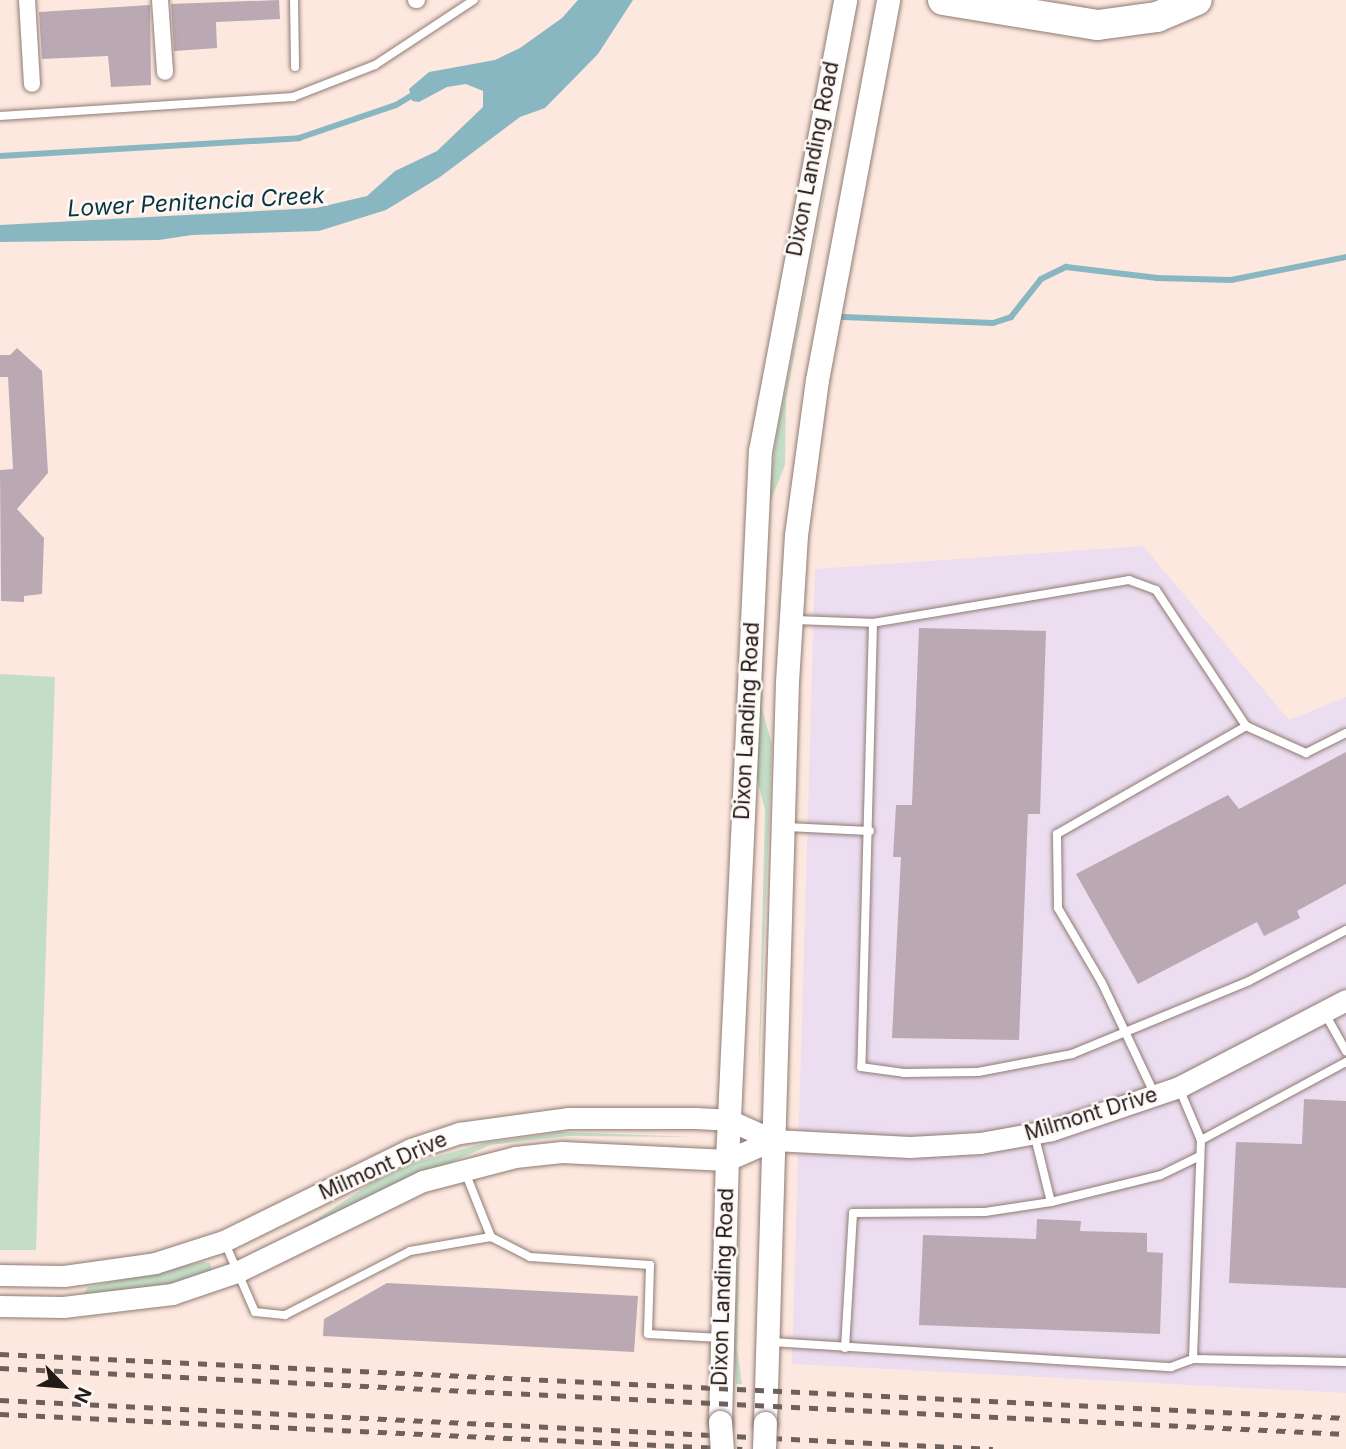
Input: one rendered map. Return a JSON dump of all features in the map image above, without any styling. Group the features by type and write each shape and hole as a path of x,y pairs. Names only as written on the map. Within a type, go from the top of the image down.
{"highway":[{"path":"943,0 1098,25 1157,18 1197,0"}],"main road":[{"name":"Dixon Landing Road","path":"722,1449 721,1338 727,1160 760,451 845,0"},
{"name":"Dixon Landing Road","path":"764,1449 782,827 796,535 817,380 888,0"}],"street":[{"path":"27,0 32,84"},
{"path":"160,0 165,72"},
{"name":"Milmont Drive","path":"0,1275 64,1276 155,1263 224,1241 411,1149 459,1133 569,1118 729,1120 773,1140 910,1147 980,1143 1034,1133 1178,1087 1346,1000"},
{"name":"Milmont Drive","path":"0,1306 63,1307 172,1294 237,1272 423,1181 464,1170 562,1152 727,1160 773,1140"}],"lane":[{"path":"294,0 295,67"},
{"path":"0,116 293,97 375,65 474,0"},
{"path":"792,620 873,623 1129,580 1156,590 1246,726 1306,753 1346,733"},
{"path":"873,623 870,831 861,1067 904,1073 1019,1068 1127,1035 1249,981 1346,930"},
{"path":"1156,1096 1127,1035 1058,908 1057,834 1246,726"},
{"path":"782,827 870,831"},
{"path":"1324,1012 1346,1051"},
{"path":"1201,1140 1346,1062"},
{"path":"1178,1087 1201,1140 1193,1359"},
{"path":"1034,1133 1051,1202"},
{"path":"845,1348 853,1213 985,1212 1051,1202 1161,1175 1200,1156"},
{"path":"464,1170 491,1237"},
{"path":"224,1241 255,1312 285,1315 410,1251 491,1237 530,1257 650,1265 648,1334 721,1338"},
{"path":"768,1342 1171,1367 1193,1359 1346,1362"}],"shaded area":[{"path":"1143,546 1289,720 1346,697 1346,1393 792,1364 815,569"}],"green space":[{"path":"852,54 786,398 785,465 767,510 776,439"},
{"path":"766,566 762,709 772,744 758,1098 765,810 755,770"},
{"path":"0,674 55,677 36,1250 0,1250"},
{"path":"561,1132 693,1137 569,1136 490,1145 303,1228 384,1175 414,1163 485,1143"},
{"path":"741,1193 737,1348 742,1384 736,1384 734,1344"},
{"path":"203,1262 210,1263 212,1271 178,1284 83,1294 88,1287"}],"water":[{"path":"578,0 633,0 598,54 545,108 520,117 440,177 386,210 319,231 192,235 159,240 0,242 0,225 316,208 367,196 395,171 437,151 483,107 483,91 466,84 447,87 419,102 412,101 409,89 429,72 495,60 520,48 562,18"}],"building":[{"path":"279,0 280,19 216,22 217,48 174,51 171,4"},
{"path":"150,5 151,85 111,87 108,56 42,59 39,12"},
{"path":"17,348 42,371 48,473 17,509 44,538 42,594 24,596 24,602 1,601 0,470 13,469 8,377 0,377 0,355 10,355"},
{"path":"919,628 1046,631 1040,814 1028,814 1019,1040 892,1038 901,857 893,857 896,805 912,805"},
{"path":"1346,752 1346,884 1297,911 1300,918 1264,936 1257,922 1138,984 1076,874 1228,795 1239,809"},
{"path":"1304,1099 1346,1101 1346,1288 1229,1283 1236,1142 1302,1144"},
{"path":"1037,1219 1081,1221 1080,1231 1147,1233 1147,1252 1163,1253 1160,1334 919,1325 923,1235 1036,1239"},
{"path":"387,1283 638,1296 634,1352 323,1336 324,1319"}],"waterway":[{"name":"Lower Penitencia Creek","path":"0,156 299,138 396,105 416,93"},
{"path":"843,317 993,323 1011,317 1041,279 1066,267 1157,278 1231,280 1346,257"}],"railway":[{"path":"0,1354 1346,1418"},
{"path":"0,1368 1346,1434"},
{"path":"0,1400 993,1449"},
{"path":"0,1414 742,1449"}]}
